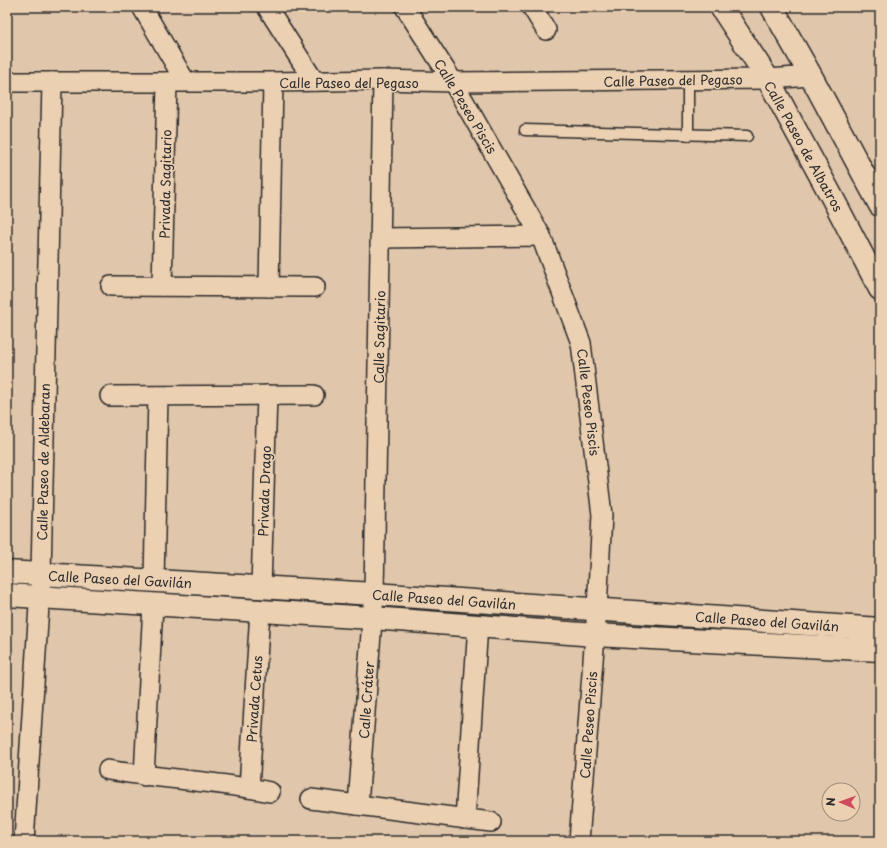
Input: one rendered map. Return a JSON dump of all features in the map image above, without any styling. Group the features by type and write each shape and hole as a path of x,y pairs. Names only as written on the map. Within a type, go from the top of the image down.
{"street":[{"path":"142,7 176,82"},
{"path":"267,7 314,81"},
{"name":"Calle Peseo Piscis","path":"406,7 453,82 542,236 581,343 602,515 597,609 579,841"},
{"path":"532,7 546,30"},
{"name":"Calle Paseo de Albatros","path":"721,7 768,79 880,289"},
{"path":"772,7 880,205"},
{"name":"Calle Paseo del Pegaso","path":"7,82 273,82 383,80 453,82 768,79 811,76"},
{"name":"Calle Sagitario","path":"374,594 383,80"},
{"name":"Calle Paseo de Aldebaran","path":"24,841 41,574 52,82"},
{"name":"Privada Sagitario","path":"162,286 176,82"},
{"path":"269,287 273,82"},
{"path":"381,238 542,236"},
{"path":"111,286 315,288"},
{"name":"Privada Drago","path":"262,588 267,395"},
{"path":"110,396 314,395"},
{"path":"154,581 158,396"},
{"name":"Calle Paseo del Gavilán","path":"7,572 374,594 880,628"},
{"name":"Calle Cráter","path":"358,805 374,594"},
{"name":"Calle Paseo del Gavilán","path":"7,595 478,625 595,635 880,650"},
{"path":"144,776 153,605"},
{"name":"Privada Cetus","path":"249,788 260,611"},
{"path":"465,819 478,625"},
{"path":"108,770 270,792"},
{"path":"311,799 492,822"}],"lane":[{"path":"688,80 688,135"},
{"path":"525,130 747,136"}]}
